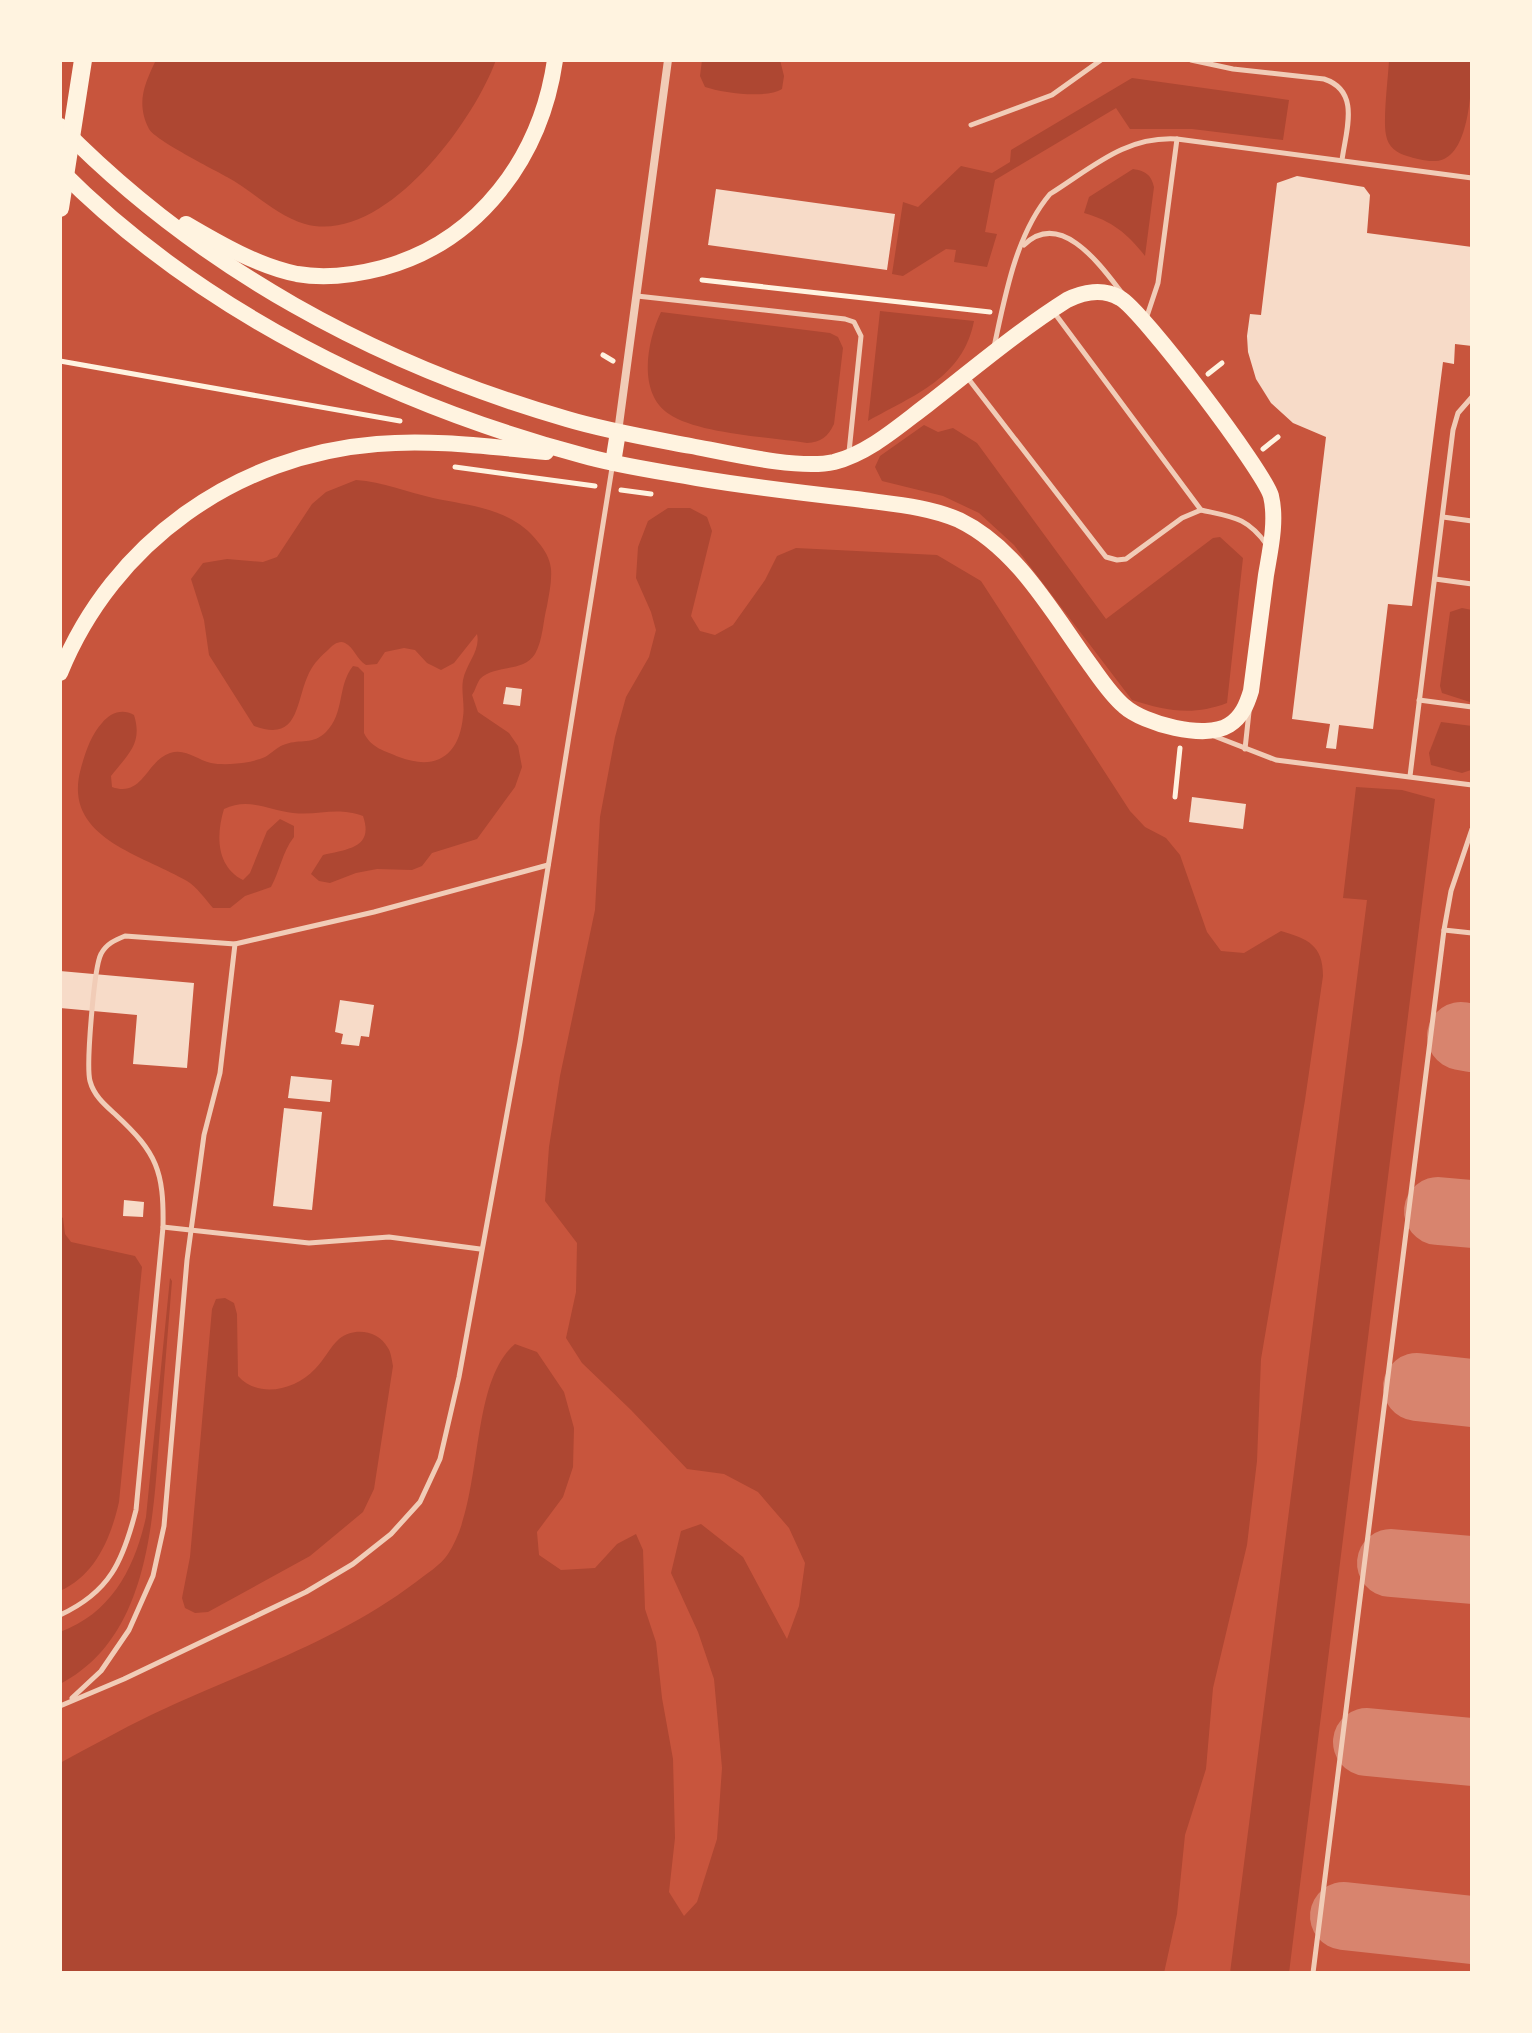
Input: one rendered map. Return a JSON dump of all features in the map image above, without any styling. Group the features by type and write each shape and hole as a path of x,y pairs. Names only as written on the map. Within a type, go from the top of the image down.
{"highway":[{"path":"60,208 85,60"}],"main road":[{"path":"126,188 206,236 277,269 311,275 349,275 400,263 423,254 454,234 504,187 527,151 542,117 555,60"},
{"path":"60,126 92,158 169,223 247,279 334,327 447,378 568,420 618,432 797,463 817,464 848,457 896,429 1052,309 1075,296 1100,292 1121,298 1145,321 1264,479 1271,496 1270,549 1251,691 1245,708 1227,727 1198,729 1155,724 1141,719 1114,696 1006,554 982,533 957,519 900,505 703,479 613,463 505,432 408,397 318,354 229,304 148,247 60,170"},
{"path":"613,463 618,432"},
{"path":"60,673 91,612 122,568 157,534 238,479 283,462 375,444 462,444 582,456"}],"street":[{"path":"618,432 668,60"}],"lane":[{"path":"971,125 1052,95 1101,60"},
{"path":"1191,60 1337,83 1347,96 1342,160"},
{"path":"1145,321 1158,283 1177,139"},
{"path":"992,355 1001,313 1034,216 1050,194 1126,146 1142,140 1177,139 1472,178"},
{"path":"1021,248 1033,236 1044,233 1070,239 1096,260 1132,307"},
{"path":"637,296 854,322 861,336 848,457"},
{"path":"1052,309 1201,510"},
{"path":"966,375 1106,557 1126,559 1182,518 1201,510 1250,523 1270,549"},
{"path":"1410,776 1453,430 1458,413 1472,397"},
{"path":"63,1704 124,1679 306,1592 353,1564 391,1534 420,1502 440,1459 459,1377 520,1042 613,463"},
{"path":"1443,517 1472,521"},
{"path":"1435,579 1472,584"},
{"path":"1245,749 1251,691"},
{"path":"1419,700 1472,707"},
{"path":"1198,729 1276,760 1472,785"},
{"path":"1313,1973 1444,930 1451,891 1472,829"},
{"path":"60,1615 82,1605 107,1581 126,1550 136,1510 163,1227 164,1198 153,1156 140,1138 99,1099 90,1081 88,1046 100,955 110,942 125,936 235,944 374,912 548,865"},
{"path":"1444,930 1472,933"},
{"path":"63,1704 101,1671 111,1658 142,1606 153,1576 164,1526 191,1231 204,1135 220,1073 235,944"},
{"path":"163,1227 309,1243 389,1237 481,1249"}],"shaded area":[{"path":"156,60 496,60 467,115 421,174 394,198 365,217 335,226 305,224 284,215 154,134 145,120 142,102"},
{"path":"702,60 780,60 784,76 782,89 755,94 705,87 700,76"},
{"path":"1389,60 1472,60 1470,99 1464,129 1453,153 1444,159 1430,161 1403,155 1389,143 1385,118"},
{"path":"1132,78 1289,100 1283,140 1192,129 1130,129 1116,108 995,180 985,232 997,234 987,267 954,262 956,250 946,249 903,276 892,274 903,202 918,207 961,166 992,173 1010,162 1011,150"},
{"path":"1133,169 1147,174 1154,187 1145,256 1118,229 1084,213 1089,197"},
{"path":"880,311 974,321 968,341 948,371 919,393 868,421"},
{"path":"661,312 830,333 838,337 843,348 834,424 829,432 820,440 807,443 735,434 698,426 669,414 659,405 649,380 649,351"},
{"path":"924,425 938,432 953,428 977,443 1106,619 1213,538 1220,537 1243,558 1227,703 1191,711 1156,707 1132,700 1014,545 979,513 943,496 882,481 875,467 880,456"},
{"path":"356,480 491,511 517,522 545,551 551,583 538,649 523,664 486,674 472,695 478,712 509,733 518,746 522,767 515,787 477,839 432,853 422,866 412,870 377,869 330,883 319,881 311,874 323,855 350,848 362,841 365,835 363,816 336,811 293,813 250,804 224,809 220,849 228,867 243,880 250,873 267,831 280,819 294,826 294,837 271,887 245,896 230,908 213,908 187,881 110,841 94,827 83,811 78,792 81,768 98,728 109,717 121,712 130,713 134,715 136,725 137,734 132,748 111,776 112,787 122,789 138,783 155,763 170,753 186,753 211,763 239,763 265,757 286,744 316,739 332,725 353,666 364,673 364,733 370,742 399,757 424,762 443,757 457,742 463,712 463,680 477,646 477,634 454,663 441,670 427,663 415,650 404,648 385,652 377,664 366,665 348,645 336,643 309,673 294,717 280,729 269,730 254,726 209,655 204,620 191,579 203,563 227,559 263,562 277,557 312,504 326,492"},
{"path":"668,508 690,508 707,517 712,531 691,616 700,631 715,635 733,625 765,580 777,556 796,548 937,555 981,581 1130,811 1145,827 1166,838 1180,855 1207,932 1221,951 1244,953 1281,931 1312,945 1320,957 1323,976 1305,1100 1261,1359 1257,1461 1247,1545 1213,1688 1206,1769 1185,1835 1177,1914 1164,1973 60,1973 60,1763 151,1715 354,1622 386,1603 441,1562 460,1531 490,1386 500,1362 515,1344 537,1352 564,1392 574,1428 573,1467 563,1497 537,1532 539,1555 561,1570 595,1568 617,1544 636,1534 643,1550 645,1609 656,1642 673,1759 675,1838 669,1892 684,1916 697,1902 717,1839 722,1768 714,1679 698,1632 671,1573 681,1531 701,1524 743,1557 787,1639 799,1606 805,1563 789,1528 758,1492 724,1474 687,1469 582,1363 566,1338 576,1292 577,1243 545,1201 549,1147 560,1076 595,910 600,817 615,737 626,697 649,657 656,630 636,578 638,547 648,521"},
{"path":"1462,608 1472,610 1470,702 1442,693 1440,686 1450,612"},
{"path":"1441,722 1472,726 1471,770 1462,773 1431,765 1429,753"},
{"path":"1356,787 1402,790 1435,799 1289,1973 1230,1973 1367,900 1343,898"},
{"path":"60,1216 65,1234 71,1242 135,1256 142,1267 119,1502 100,1554 83,1575 60,1591"},
{"path":"170,1278 154,1499 142,1571 130,1606 113,1637 90,1663 60,1684 60,1632 78,1624 107,1600 128,1570 141,1536 146,1517"},
{"path":"225,1298 234,1303 237,1314 238,1376 256,1388 277,1389 297,1382 315,1369 339,1339 358,1332 372,1334 384,1342 393,1366 374,1489 363,1512 310,1556 208,1612 195,1613 185,1608 182,1598 190,1557 212,1309 216,1299"}],"building":[{"path":"1297,176 1364,187 1370,195 1367,233 1472,247 1472,346 1455,344 1454,364 1443,362 1412,606 1388,604 1373,729 1339,725 1336,749 1326,748 1330,724 1292,719 1326,437 1293,423 1271,403 1256,379 1248,352 1250,314 1261,315 1277,183"},
{"path":"716,189 895,214 887,270 708,245"},
{"path":"506,687 522,689 520,706 503,704"},
{"path":"1192,797 1246,804 1243,829 1189,822"},
{"path":"60,971 194,983 187,1068 133,1064 137,1015 60,1008"},
{"path":"340,1000 374,1005 369,1037 361,1036 359,1046 341,1044 343,1034 335,1032"},
{"path":"291,1076 332,1080 330,1102 288,1098"},
{"path":"284,1108 322,1112 312,1210 273,1206"},
{"path":"124,1200 144,1202 143,1217 123,1216"}],"taxiway":[{"path":"1461,1036 1472,1038"},
{"path":"1438,1211 1472,1214"},
{"path":"1417,1387 1472,1393"},
{"path":"1391,1563 1472,1570"},
{"path":"1367,1742 1472,1752"},
{"path":"1344,1916 1472,1930"}]}
